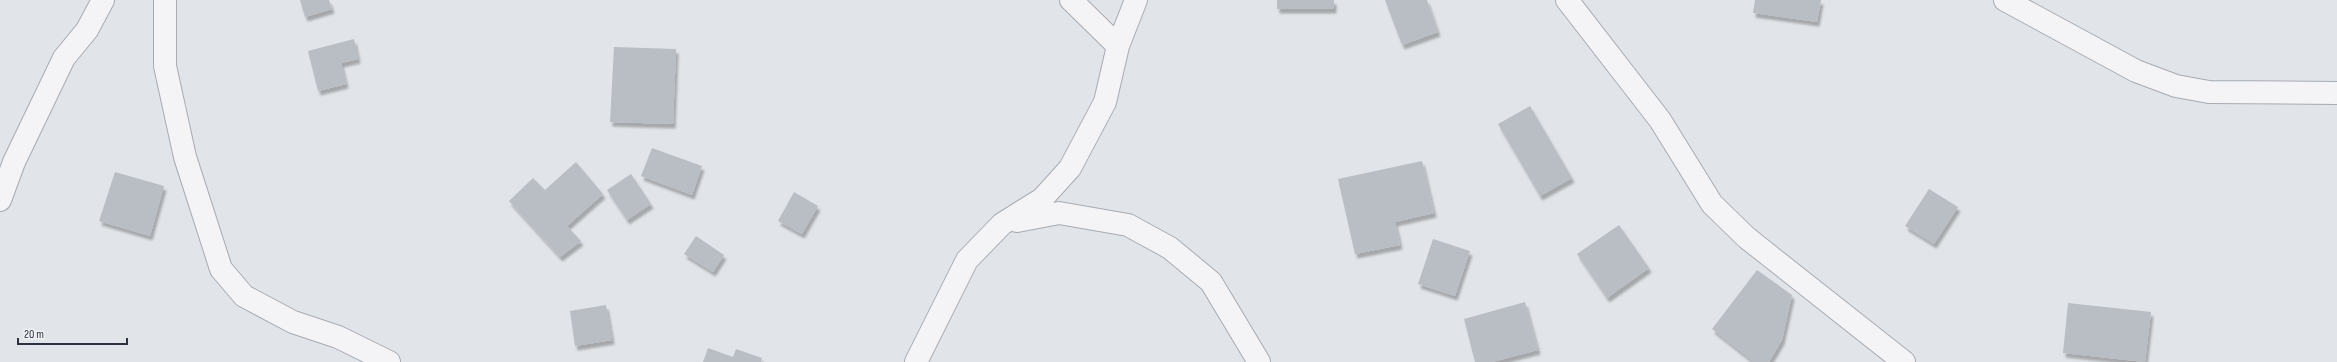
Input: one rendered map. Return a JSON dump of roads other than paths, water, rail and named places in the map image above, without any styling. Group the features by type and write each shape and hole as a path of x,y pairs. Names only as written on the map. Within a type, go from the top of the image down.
{"street":[{"path":"0,200 14,162 64,58 86,30 103,0"},
{"path":"166,0 166,66 185,157 221,269 244,296 292,322 338,337 388,362"},
{"path":"1070,0 1118,46"},
{"path":"916,362 966,260 1002,224 1042,199 1070,168 1105,102 1118,46 1136,0"},
{"path":"1567,0 1660,120 1712,204 1747,238 1904,362"},
{"path":"2005,0 2136,71 2176,86 2209,92 2337,93"},
{"path":"1002,224 1059,213 1128,225 1170,248 1211,282 1259,362"}]}
